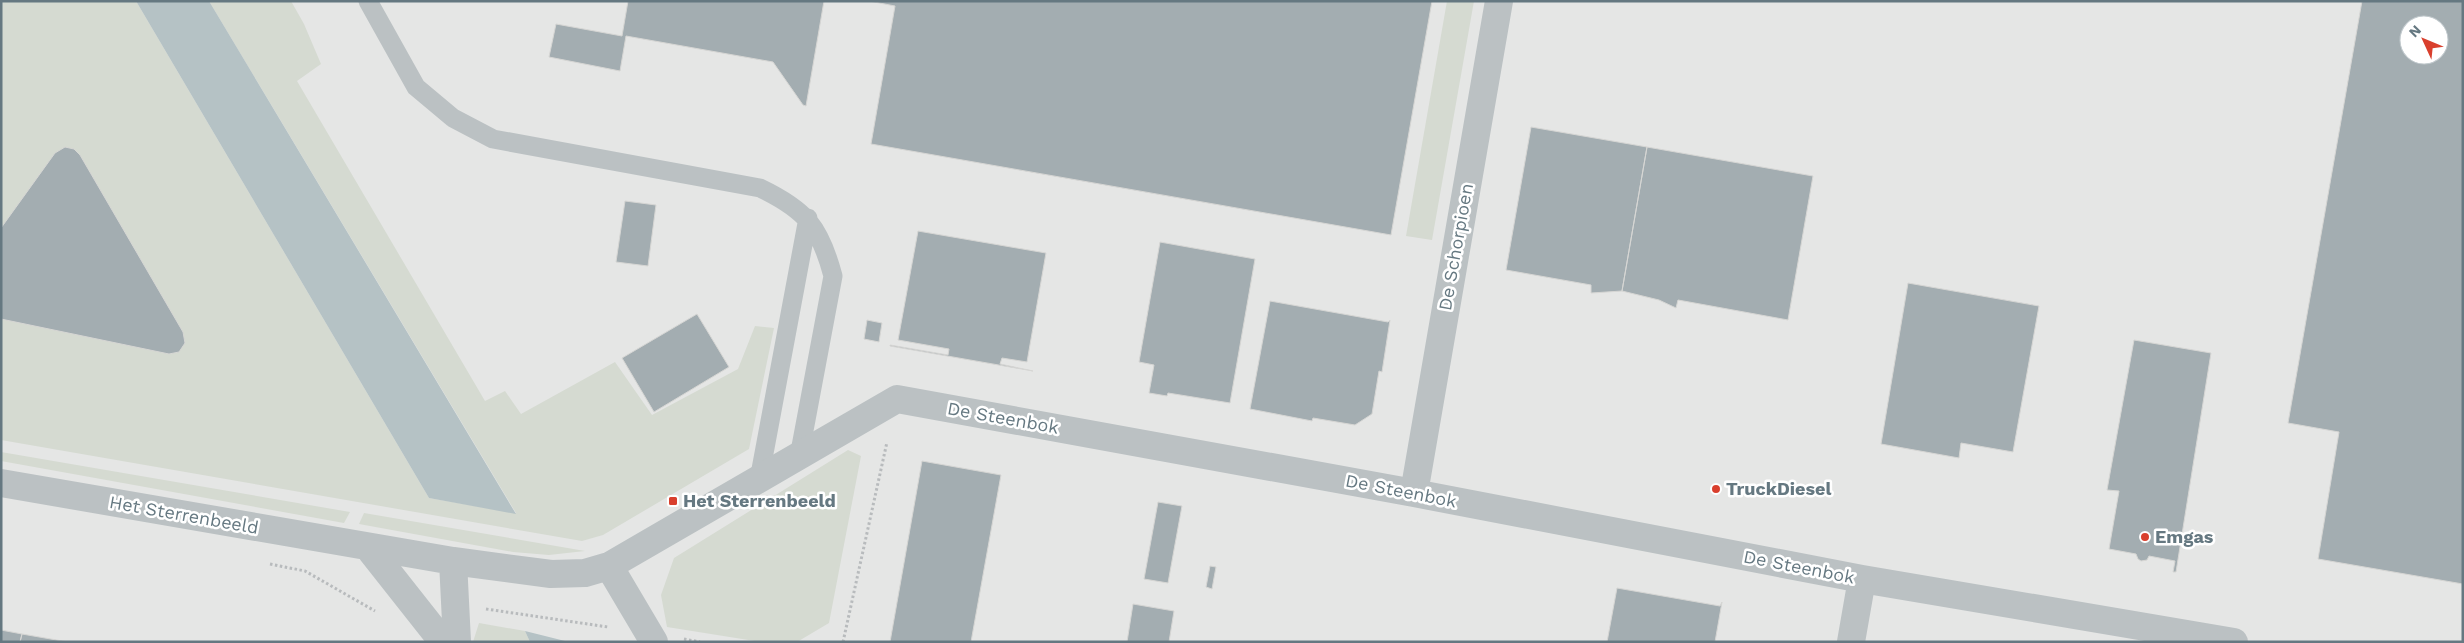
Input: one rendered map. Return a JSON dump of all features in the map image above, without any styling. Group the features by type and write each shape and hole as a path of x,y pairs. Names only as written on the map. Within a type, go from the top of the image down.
{"street":[{"name":"De Schorpioen","path":"1414,493 1499,1"},
{"name":"De Steenbok","path":"896,398 1414,493 1862,579 2234,642"},
{"path":"652,638 610,566 896,398"},
{"name":"Het Sterrenbeeld","path":"1,483 453,561 552,574 585,572 610,566"},
{"path":"368,547 444,642"},
{"path":"453,561 457,642"},
{"path":"1851,642 1862,579"}],"lane":[{"path":"368,1 416,87 453,118 493,138 760,188 785,200 808,218 826,250 833,276 798,457"},
{"path":"759,480 808,218"}],"path":[{"path":"844,642 896,398"},
{"path":"267,564 304,571 375,610 381,617"},
{"path":"455,612 484,609 652,638 700,642"}],"shaded area":[{"path":"1,1 2463,1 2463,642 1,642"},
{"path":"1,1 136,1 429,498 516,513 209,1 291,1 304,24 321,64 297,81 485,401 505,391 521,414 615,362 652,415 738,369 755,326 774,328 749,449 603,535 582,541 1,440"},
{"path":"136,1 209,1 516,514 429,498"},
{"path":"1447,1 1474,1 1432,240 1406,236"},
{"path":"848,450 861,456 829,623 797,642 761,642 667,627 661,595 674,558"},
{"path":"1,452 350,512 344,523 1,461"},
{"path":"364,513 585,551 549,555 513,552 359,524"},
{"path":"479,623 525,631 530,642 473,642"},
{"path":"525,631 569,642 530,642"}],"building":[{"path":"628,1 824,1 806,106 803,105 773,62 626,36 620,71 549,57 556,24 622,36"},
{"path":"869,1 1432,1 1391,235 871,144 895,6"},
{"path":"2362,1 2463,1 2463,584 2318,559 2339,432 2288,423"},
{"path":"1531,127 1647,147 1622,291 1591,293 1591,285 1506,270"},
{"path":"65,147 74,149 80,155 183,332 185,343 179,352 169,354 1,319 1,228 55,153"},
{"path":"1647,147 1813,176 1788,320 1678,300 1676,308 1659,300 1622,291"},
{"path":"625,201 656,205 648,266 616,262"},
{"path":"918,231 1046,253 1027,362 1002,358 1000,364 1033,371 890,346 948,355 949,349 898,340"},
{"path":"1160,242 1255,259 1230,403 1168,393 1167,396 1149,393 1154,365 1139,362"},
{"path":"1908,283 2039,306 2013,452 1961,443 1959,458 1881,444"},
{"path":"1270,301 1388,322 1390,320 1382,372 1379,371 1372,414 1355,425 1313,418 1312,421 1250,409"},
{"path":"697,314 729,367 654,412 622,358"},
{"path":"867,320 882,323 879,342 864,339"},
{"path":"2134,340 2211,353 2176,572 2173,572 2175,561 2149,556 2147,560 2141,561 2136,554 2109,549 2119,491 2107,490"},
{"path":"922,461 1001,475 971,642 890,642"},
{"path":"1158,502 1182,506 1168,583 1144,579"},
{"path":"1210,566 1216,567 1212,589 1206,587"},
{"path":"1617,588 1720,606 1722,602 1715,642 1607,642"},
{"path":"1133,604 1174,611 1169,642 1127,642"},
{"path":"1,630 22,634 20,642 1,642"},
{"path":"22,634 68,642 20,642"}],"place":[{"name":"TruckDiesel","path":"1716,489"},
{"name":"Het Sterrenbeeld","path":"673,501"},
{"name":"Emgas","path":"2145,537"}]}
